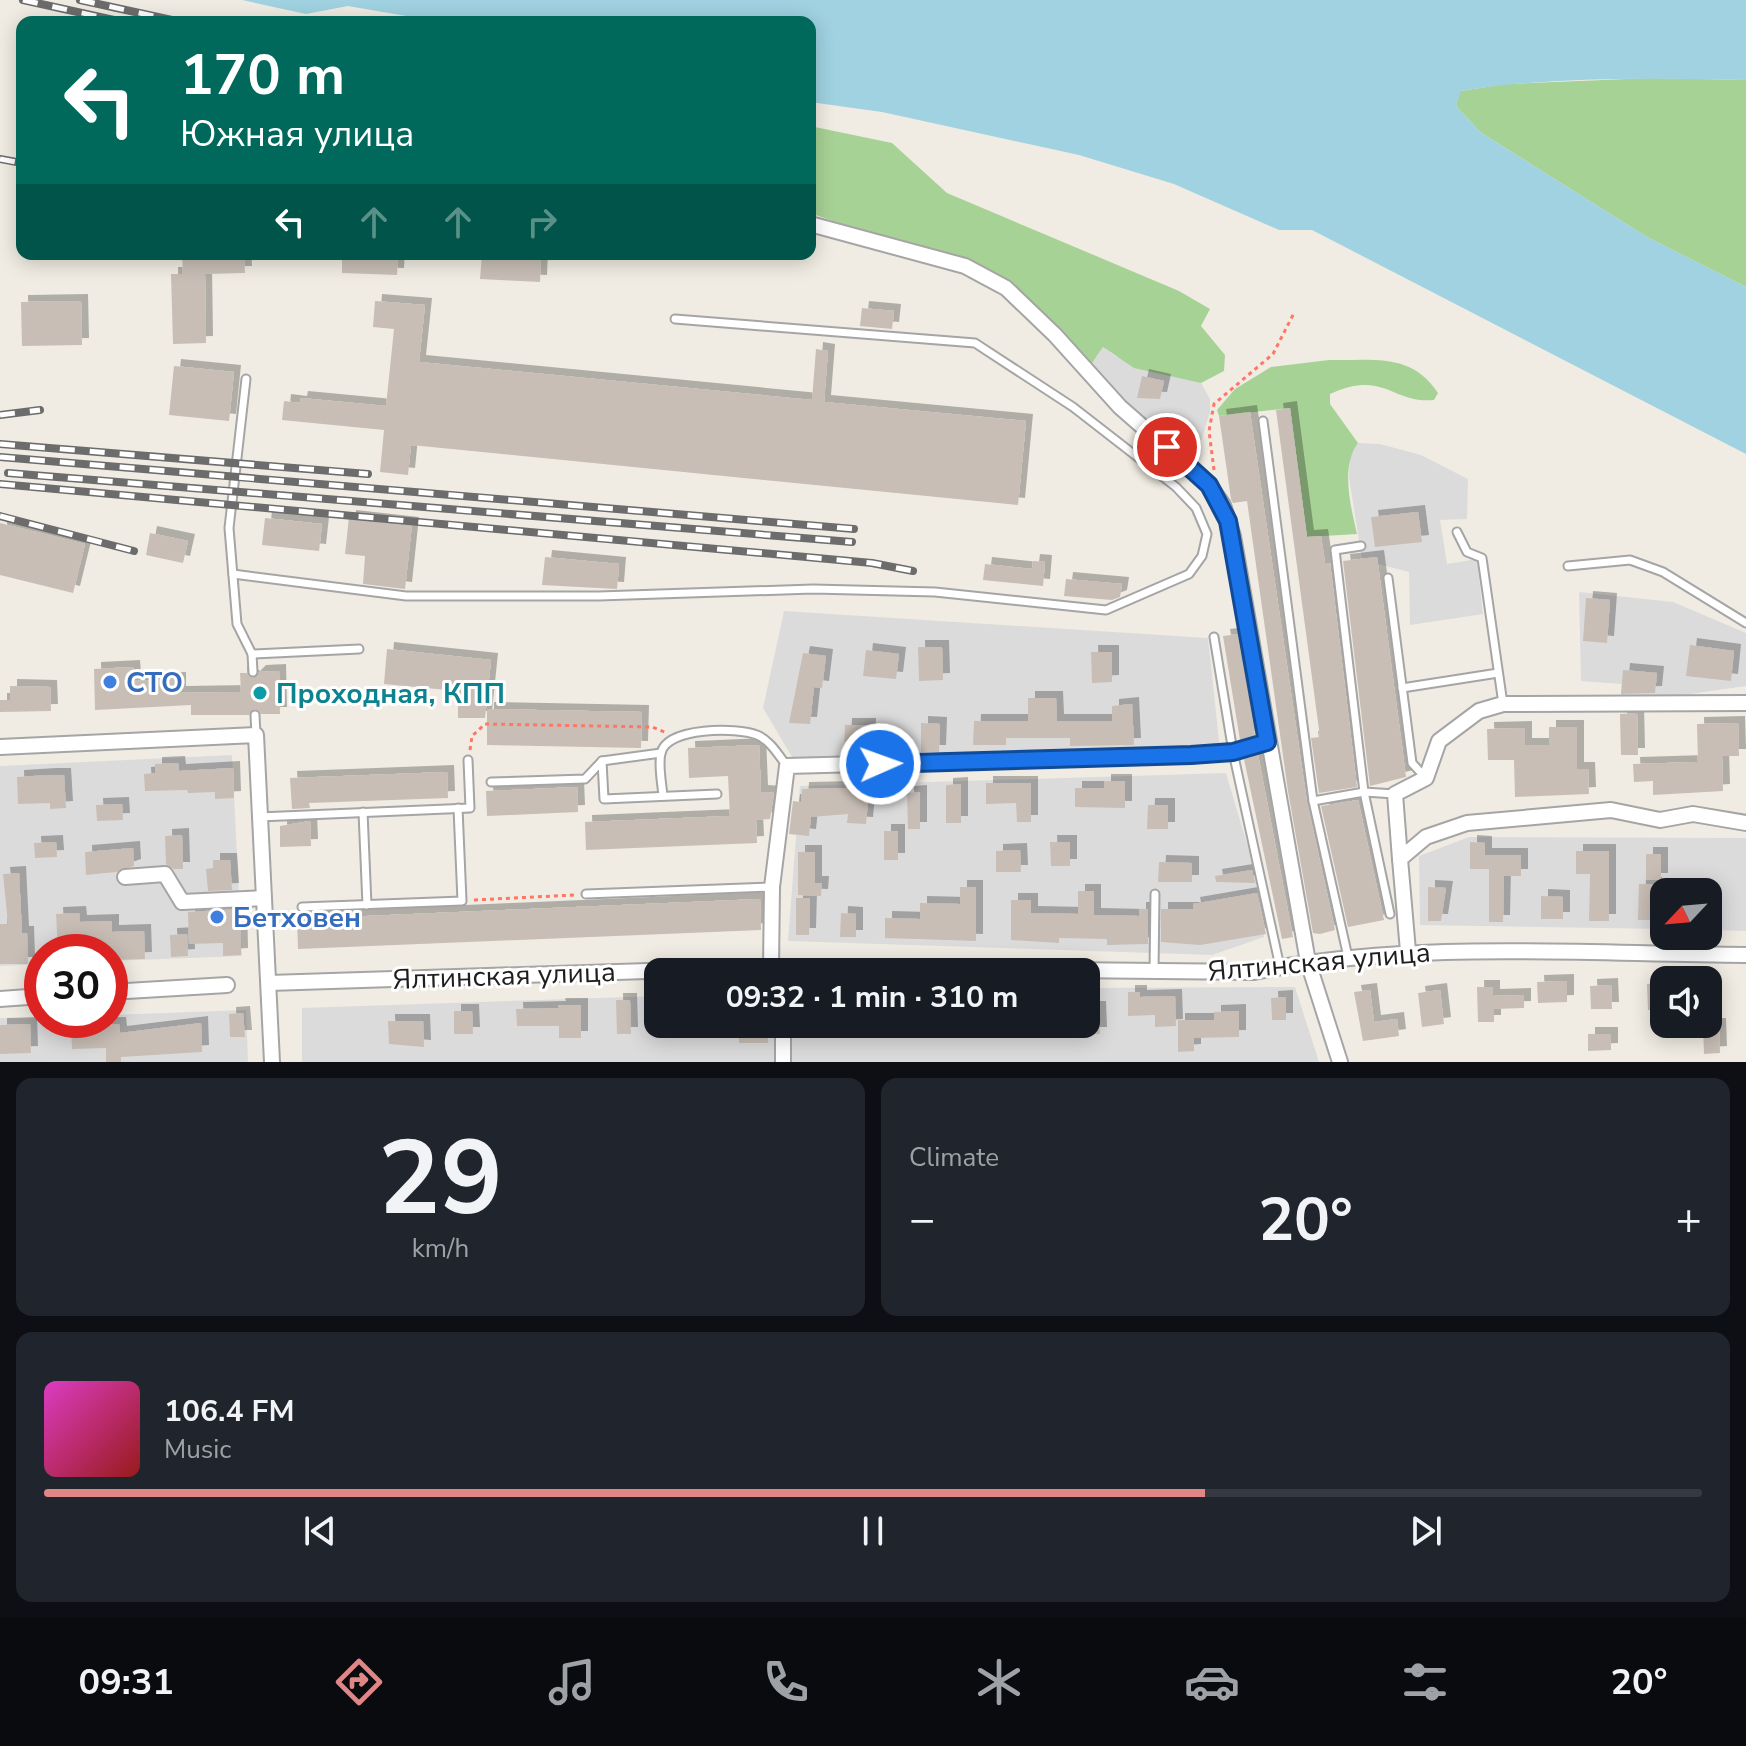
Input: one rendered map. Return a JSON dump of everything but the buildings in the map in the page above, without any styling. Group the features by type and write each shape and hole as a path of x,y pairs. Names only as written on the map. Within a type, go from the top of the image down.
{"street":[{"path":"816,226 965,266 1006,288 1055,335 1120,407 1209,485 1223,505 1233,536 1308,962 1340,1062"},
{"path":"1408,951 1395,794 1426,778 1439,741 1479,711 1503,704 1746,703"},
{"path":"0,747 256,735 272,1062"},
{"path":"778,958 772,887 787,766 1233,752 1267,742"},
{"path":"1400,859 1426,837 1467,823 1611,810 1660,820 1693,814 1746,823"},
{"path":"125,877 165,874 182,902 264,898"},
{"name":"Ялтинская улица","path":"1100,971 1254,972 1308,962 1408,951 1746,955"},
{"name":"Ялтинская улица","path":"269,983 644,973"},
{"path":"128,991 227,985"},
{"path":"0,999 24,997"},
{"path":"783,1038 783,1062"}],"lane":[{"path":"233,574 406,596 599,596 828,589 935,592 1106,610 1189,574 1202,556 1207,534 1196,508 1176,487 1073,407 975,343 675,319"},
{"path":"246,379 229,528 237,624 252,654 253,672"},
{"path":"1263,421 1313,801 1348,957"},
{"path":"1457,532 1467,552 1482,558 1503,704"},
{"path":"1361,546 1335,550 1364,792 1390,914"},
{"path":"1568,566 1630,560 1663,572 1746,623"},
{"path":"1388,578 1412,763 1426,778"},
{"path":"1214,637 1233,752 1280,967"},
{"path":"252,654 359,649"},
{"path":"1402,688 1498,673"},
{"path":"255,715 256,735"},
{"path":"663,796 661,753 673,738 715,732 757,735 787,766"},
{"path":"491,782 585,779 602,761 661,753"},
{"path":"259,817 470,808 468,760"},
{"path":"602,761 604,799 717,794"},
{"path":"1313,801 1364,792 1395,794"},
{"path":"302,907 462,901 458,808"},
{"path":"363,812 367,905"},
{"path":"586,894 772,887"},
{"path":"1154,971 1155,894"}],"path":[{"path":"1215,475 1209,431 1214,404 1273,354 1294,313"},
{"path":"468,760 472,736 485,724 652,727 662,729 673,738"},
{"path":"462,901 586,894"}],"shaded area":[{"path":"1103,347 1115,356 1201,383 1210,399 1210,412 1196,458 1136,412 1092,363"},
{"path":"1358,443 1380,444 1421,455 1468,479 1467,519 1440,520 1447,564 1477,559 1483,614 1410,625 1409,572 1378,564 1363,566 1349,477 1350,453"},
{"path":"1579,592 1673,602 1746,633 1746,686 1655,699 1621,696 1622,684 1581,681"},
{"path":"784,611 1208,638 1220,749 795,762 763,708"},
{"path":"232,755 242,956 128,960 128,934 24,934 24,965 0,966 0,766"},
{"path":"1226,773 1254,868 1264,937 1212,955 788,941 800,786"},
{"path":"1469,837 1746,838 1746,931 1722,930 1722,878 1650,878 1650,929 1420,925 1419,856"},
{"path":"1295,987 1319,1062 790,1062 790,1038 1100,1038 1100,988"},
{"path":"644,996 644,1038 774,1038 774,1062 302,1062 302,1008"},
{"path":"246,1010 248,1062 0,1062 0,1018 24,1018 24,1038 128,1038 128,1014"}],"green space":[{"path":"1651,78 1746,80 1746,287 1647,237 1480,132 1456,106 1460,91 1506,84"},
{"path":"816,127 892,143 947,193 1179,291 1210,309 1201,326 1225,355 1224,371 1201,383 1134,368 1103,347 1092,363 1003,280 816,215"},
{"path":"1329,360 1376,360 1403,365 1416,371 1438,393 1434,400 1420,400 1363,385 1330,394 1330,404 1358,443 1348,475 1357,534 1307,537 1290,408 1219,416 1217,410 1235,389 1271,367"}],"water":[{"path":"242,0 1746,0 1746,80 1567,80 1496,86 1461,91 1456,106 1480,132 1647,237 1746,287 1746,454 1312,230 1279,230 1174,184 1079,155 882,112 816,103 816,16 406,16 348,6 306,14"}],"railway":[{"path":"23,0 96,16"},
{"path":"80,0 153,16"},
{"path":"0,159 16,162"},
{"path":"0,415 40,410"},
{"path":"0,444 368,474"},
{"path":"0,457 854,529"},
{"path":"8,473 852,542"},
{"path":"0,484 872,563 913,571"},
{"path":"0,516 134,551"}],"place":[{"name":"СТО","path":"110,682"},
{"name":"Проходная, КПП","path":"260,693"},
{"name":"Бетховен","path":"217,917"}],"route":[{"path":"880,764 1191,755 1233,752 1267,742 1233,536 1223,505 1209,485 1167,447"}]}
